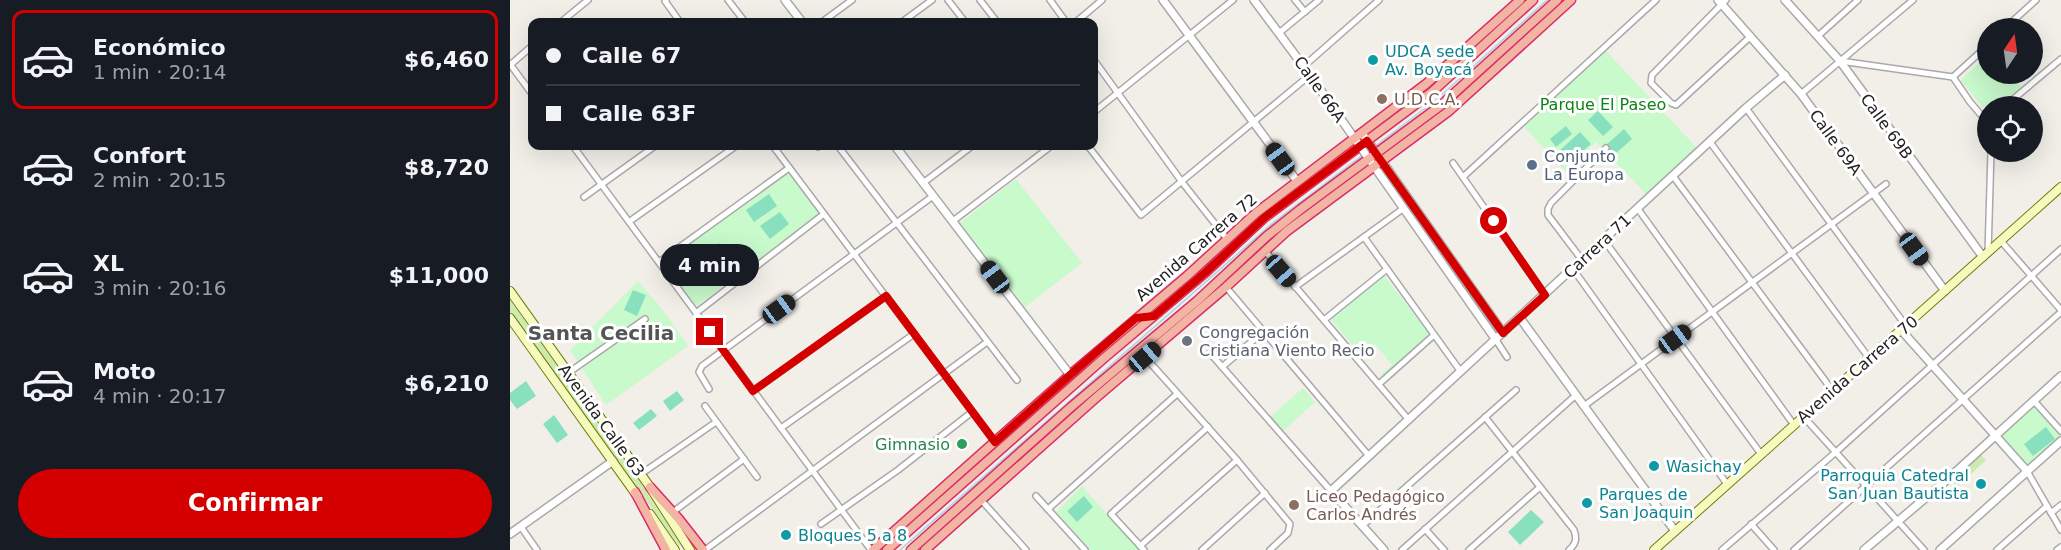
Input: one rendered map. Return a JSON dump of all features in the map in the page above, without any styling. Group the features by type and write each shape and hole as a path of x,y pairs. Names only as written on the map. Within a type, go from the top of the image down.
{"highway":[{"name":"Avenida Carrera 72","path":"926,550 1304,218 1449,64 1520,0"},
{"name":"Avenida Carrera 72","path":"911,550 1060,417 1368,150 1533,0"},
{"name":"Avenida Carrera 72","path":"887,550 1265,217 1456,93 1557,0"},
{"name":"Avenida Carrera 72","path":"872,550 1070,375 1187,276 1256,213 1297,182 1449,111 1571,0"},
{"path":"1524,29 1540,28"},
{"path":"1180,294 1187,276"},
{"path":"1136,318 1154,316"},
{"path":"1173,320 1191,318"},
{"path":"1056,434 1060,417"},
{"path":"961,486 967,467"},
{"path":"650,487 704,550"},
{"path":"635,492 666,550"},
{"path":"904,523 929,514"}],"main road":[{"name":"Avenida Carrera 70","path":"1654,550 2061,187"},
{"name":"Avenida Calle 63","path":"510,291 641,474 688,548"},
{"name":"Avenida Calle 63","path":"510,318 675,550"}],"street":[{"path":"566,18 588,0"},
{"path":"728,0 742,18"},
{"path":"784,0 799,18"},
{"path":"827,18 852,0"},
{"path":"907,18 932,0"},
{"path":"948,0 962,18"},
{"path":"980,0 994,18"},
{"path":"1050,0 1063,18"},
{"path":"1081,18 1102,0"},
{"path":"1163,0 1297,182"},
{"path":"1098,109 1233,0"},
{"name":"Calle 66A","path":"1254,0 1503,333"},
{"path":"1295,0 1305,12"},
{"path":"1279,33 1319,0"},
{"path":"1304,66 1379,0"},
{"path":"1463,177 1656,0"},
{"name":"Calle 69B","path":"1785,0 1840,61 1985,255"},
{"path":"1847,0 1852,6"},
{"path":"1818,36 1858,0"},
{"path":"1802,94 1913,0"},
{"path":"2016,18 2036,0"},
{"path":"665,1 678,18"},
{"path":"1722,2 1652,75 1651,80 1673,105 1678,104 1750,36"},
{"name":"Calle 69A","path":"1722,2 1802,94 1945,291"},
{"path":"528,49 510,65 528,89"},
{"path":"1840,61 1953,76 1977,55"},
{"path":"2018,96 2061,59"},
{"path":"1098,66 1182,183 1227,239"},
{"path":"1091,150 1141,215 1310,75"},
{"name":"Carrera 71","path":"1331,491 1746,108 1785,75"},
{"path":"1953,76 1977,110"},
{"path":"1746,108 1832,224 1903,328 1932,365 2027,471 2061,530"},
{"path":"1710,142 1869,358"},
{"path":"1582,260 1548,215 1548,209 1551,203 1606,148"},
{"path":"576,150 872,550"},
{"path":"584,197 650,150"},
{"path":"630,221 730,150"},
{"path":"776,150 995,442"},
{"path":"841,150 1017,380"},
{"path":"899,150 1070,375"},
{"path":"924,183 967,150"},
{"path":"953,221 1046,150"},
{"name":"Calle 66A","path":"1368,150 1404,208 1507,357"},
{"path":"1985,255 1990,162"},
{"path":"1453,163 1545,295"},
{"path":"659,262 789,168"},
{"path":"1673,176 1832,390"},
{"path":"1584,406 1886,184"},
{"path":"709,389 699,369 933,196"},
{"path":"1295,287 1404,208"},
{"path":"1638,208 1794,425"},
{"path":"696,313 824,214"},
{"path":"1364,237 1461,372"},
{"path":"1604,240 1761,454"},
{"path":"1794,550 2061,311 2001,241"},
{"path":"1722,550 1836,452 2061,249"},
{"path":"1264,251 1409,420"},
{"path":"1324,320 1387,269"},
{"path":"1573,269 1727,484"},
{"path":"1226,287 1369,456"},
{"path":"753,391 886,296"},
{"path":"1520,318 1675,531"},
{"path":"568,373 645,319"},
{"path":"1222,367 1263,332"},
{"path":"781,428 914,334"},
{"path":"1379,384 1434,335"},
{"path":"704,550 987,342"},
{"path":"1210,353 1384,550"},
{"path":"1145,357 1237,460 1290,524 1288,533 1271,550"},
{"path":"1864,550 1996,436 2061,376"},
{"path":"1362,526 1516,390"},
{"path":"1048,509 1177,394"},
{"path":"1402,550 1576,394"},
{"path":"2034,401 2061,431"},
{"path":"705,406 757,477"},
{"path":"821,524 898,470 972,412"},
{"path":"1803,416 1924,550"},
{"path":"1485,417 1574,530 1576,539 1572,548"},
{"path":"641,474 716,422"},
{"path":"1208,427 1111,514 1142,548 1237,460"},
{"path":"1940,550 2061,441"},
{"path":"673,512 744,459"},
{"path":"510,534 613,461"},
{"path":"1469,550 1540,487"},
{"path":"1202,550 1265,493"},
{"path":"1035,496 1085,550"},
{"path":"982,501 1026,550"},
{"path":"2051,513 2061,505"},
{"path":"1997,550 2047,506"},
{"path":"1751,524 1774,550"},
{"path":"521,527 537,550"},
{"path":"1425,529 1444,550"},
{"path":"2057,550 2061,547"}],"green space":[{"name":"Parque El Paseo","path":"1606,51 1698,149 1648,196 1596,142 1565,170 1524,127"},
{"path":"1977,65 1977,84 2019,84 2024,90 2016,96 1977,96 1977,100 1961,80"},
{"path":"1598,111 1613,127 1603,136 1588,120"},
{"path":"1566,126 1572,134 1556,147 1550,139"},
{"path":"1624,129 1632,139 1614,155 1606,145"},
{"path":"1580,132 1591,144 1567,165 1557,153"},
{"path":"789,171 821,214 696,306 664,263"},
{"path":"1016,179 1082,263 1025,307 960,223"},
{"path":"769,194 777,206 754,222 746,210"},
{"path":"780,212 789,224 770,239 760,226"},
{"path":"719,243 729,256 708,272 698,259"},
{"path":"1382,273 1431,336 1385,378 1381,374 1392,365 1375,344 1362,356 1380,379 1327,314"},
{"path":"638,281 666,314 688,346 606,405 570,350"},
{"path":"633,290 646,295 637,316 624,310"},
{"path":"510,299 628,463 680,544 679,546 510,312"},
{"path":"526,381 536,396 517,409 510,400 510,393"},
{"path":"1303,388 1315,402 1283,431 1270,417"},
{"path":"677,391 684,400 670,411 663,401"},
{"path":"2034,406 2061,436 2028,465 2001,435"},
{"path":"651,409 657,416 639,430 633,423"},
{"path":"554,415 568,435 557,443 543,424"},
{"path":"2046,427 2055,439 2033,456 2024,444"},
{"path":"1981,455 1986,460 1957,487 1952,481"},
{"path":"1082,486 1139,550 1091,550 1056,512"},
{"path":"1084,496 1093,507 1077,522 1067,511"},
{"path":"1531,510 1544,522 1520,545 1508,532"}],"waterway":[{"path":"1374,147 1435,101 1547,0"},
{"path":"900,550 1274,222 1363,155"}],"place":[{"name":"UDCA sede Av. Boyacá","path":"1373,60"},
{"name":"U.D.C.A.","path":"1382,99"},
{"name":"Conjunto La Europa","path":"1532,165"},
{"name":"Congregación Cristiana Viento Recio","path":"1187,341"},
{"name":"Gimnasio","path":"962,444"},
{"name":"Wasichay","path":"1654,466"},
{"name":"Parroquia Catedral San Juan Bautista","path":"1981,484"},
{"name":"Parques de San Joaquin","path":"1587,503"},
{"name":"Liceo Pedagógico Carlos Andrés","path":"1294,505"},
{"name":"Bloques 5 a 8","path":"786,535"}],"district":[{"name":"Santa Cecilia","path":"601,333"}],"route":[{"path":"710,332 753,391 886,296 995,442 1136,318 1154,316 1265,217 1367,141 1503,333 1545,295 1494,221"}]}
